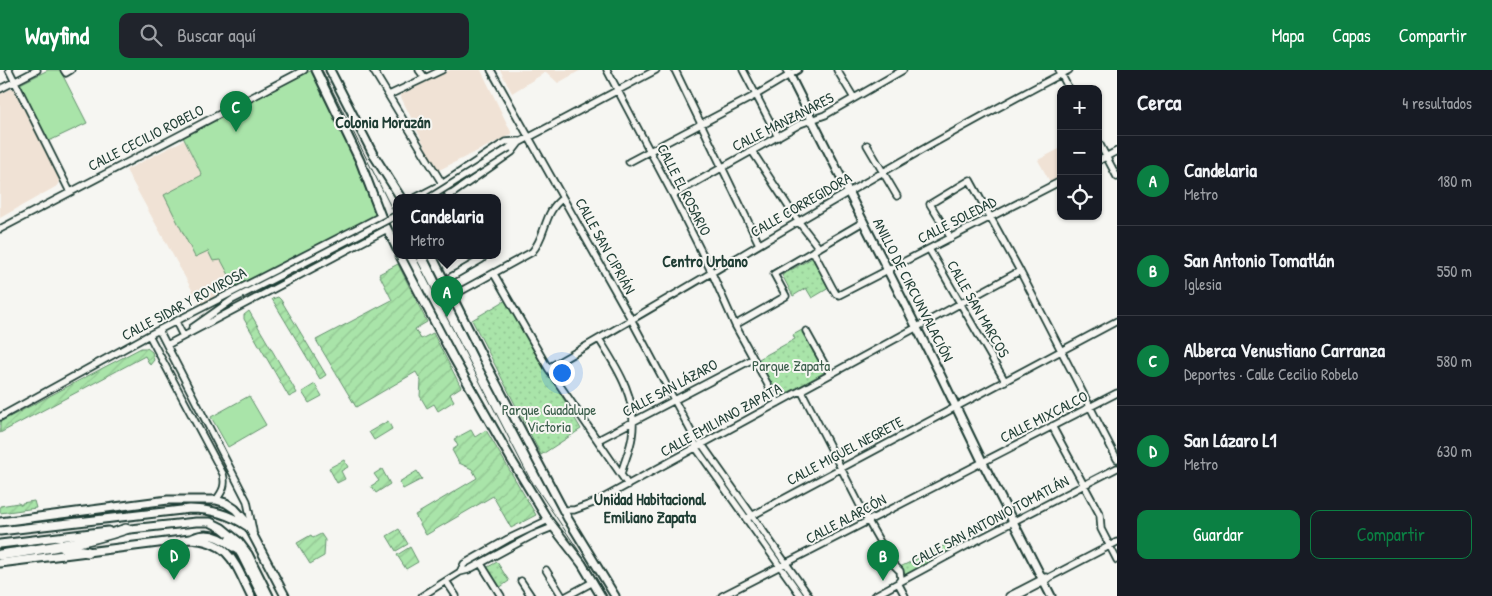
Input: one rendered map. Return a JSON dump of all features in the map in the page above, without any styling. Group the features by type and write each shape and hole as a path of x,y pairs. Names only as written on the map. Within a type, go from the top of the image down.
{"highway":[{"path":"0,555 54,548 126,529"},
{"path":"54,548 88,552"}],"main road":[{"path":"316,70 360,161 381,216 393,241"},
{"path":"330,70 373,154 398,194"},
{"name":"ANILLO DE CIRCUNVALACIÓN","path":"789,73 917,328 982,463 1051,596"},
{"path":"402,259 469,386 551,524 568,545 602,596"},
{"path":"433,259 563,510 616,596"},
{"path":"0,522 168,500 216,500 226,503 235,509 245,520 284,596"},
{"path":"0,531 190,509 204,509 229,515 252,532"},
{"path":"0,544 126,529 210,522 222,528 239,542 248,554 269,596"},
{"path":"222,528 241,554 262,596"},
{"path":"190,539 198,535 210,535 227,542 241,554"},
{"path":"0,563 190,539 212,542 227,552 251,596"}],"street":[{"path":"9,70 70,192"},
{"path":"0,89 36,70"},
{"path":"64,70 66,73 71,70"},
{"name":"CALLE CECILIO ROBELO","path":"0,229 304,70"},
{"path":"373,70 447,194"},
{"path":"419,70 425,78"},
{"path":"389,95 442,70"},
{"name":"CALLE SAN CIPRIÁN","path":"491,70 631,319 699,446"},
{"name":"CALLE EL ROSARIO","path":"607,70 673,195 735,325 778,403"},
{"path":"435,194 521,141 656,70"},
{"path":"675,70 759,244"},
{"path":"743,70 778,136"},
{"path":"629,162 756,95 789,73 798,70"},
{"path":"837,70 854,98"},
{"name":"CALLE MANZANARES","path":"673,195 800,124 825,115 903,70"},
{"name":"CALLE CORREGIDORA","path":"548,368 848,192 1060,72 1069,70"},
{"path":"1060,72 1067,85"},
{"path":"423,194 442,184 505,142 521,141"},
{"path":"454,194 512,152 521,141"},
{"path":"867,145 897,196"},
{"path":"1102,148 1117,177"},
{"path":"752,151 816,250"},
{"path":"1102,159 1117,151"},
{"path":"951,238 930,204 970,180 1020,271 1117,459"},
{"name":"CALLE SOLEDAD","path":"816,250 838,295 1057,183"},
{"path":"452,296 532,252 550,211 563,198"},
{"name":"CALLE SIDAR Y ROVIROSA","path":"0,417 149,335 381,216"},
{"name":"CALLE SIDAR Y ROVIROSA","path":"232,300 393,217"},
{"path":"735,325 786,296 774,274 863,222"},
{"name":"CALLE SIDAR Y ROVIROSA","path":"167,345 387,229"},
{"name":"CALLE SAN MARCOS","path":"929,249 1005,381"},
{"path":"444,281 482,259"},
{"name":"CALLE EMILIANO ZAPATA","path":"563,510 574,510 596,502 1020,271"},
{"path":"494,274 548,368 628,485"},
{"path":"192,314 232,300"},
{"path":"176,322 185,335 193,327 232,300"},
{"name":"CALLE MIGUEL NEGRETE","path":"746,519 1117,321"},
{"path":"159,330 247,501 252,532"},
{"path":"806,331 830,374"},
{"path":"149,335 223,474 224,489 216,500"},
{"path":"599,339 623,378 628,391 634,421 629,451 621,474"},
{"name":"CALLE SAN LÁZARO","path":"598,440 753,359"},
{"path":"802,390 868,521 892,564 901,574 901,580 898,583 905,596"},
{"name":"CALLE MIXCALCO","path":"982,463 1117,394"},
{"path":"1052,426 1100,515 1101,529 1117,560"},
{"path":"699,446 809,596"},
{"path":"699,446 746,519 800,596"},
{"name":"CALLE ALARCÓN","path":"722,596 982,463"},
{"name":"CALLE SAN ANTONIO TOMATLÁN","path":"874,596 1117,468"},
{"path":"422,596 460,572 481,564 551,524"},
{"path":"460,572 464,564 501,543 551,524"},
{"path":"1009,596 1117,542"},
{"path":"481,564 501,596"},
{"path":"546,570 562,596"},
{"path":"1017,596 1043,580"},
{"path":"446,581 456,596"},
{"path":"521,581 531,596"},
{"path":"567,596 593,582"}],"shaded area":[{"path":"450,70 481,70 512,134 437,171 400,95"},
{"path":"500,70 581,70 558,83 546,72 512,93"},
{"path":"13,88 60,179 57,186 0,218 0,94"},
{"path":"184,140 202,175 165,195 195,257 208,250 221,260 237,290 202,308 126,170"},
{"path":"1057,150 1057,178 1050,182 1038,160"}],"green space":[{"path":"48,70 60,70 87,123 49,141 20,84"},
{"path":"312,70 353,148 376,215 237,290 221,260 213,261 208,251 195,257 164,195 202,175 183,137"},
{"path":"812,258 829,288 812,298 806,288 793,296 782,275"},
{"path":"398,264 427,322 415,329 421,339 433,333 461,387 450,394 454,401 438,411 434,404 427,408 420,396 421,381 416,372 356,407 316,340 392,300 379,274"},
{"path":"278,297 326,375 320,379 272,299"},
{"name":"Parque Guadalupe Victoria","path":"506,300 581,429 541,455 472,320"},
{"path":"249,311 297,393 289,397 244,319 244,315"},
{"name":"Parque Zapata","path":"802,330 825,372 778,398 757,360 795,339 793,335"},
{"path":"141,348 147,348 152,352 154,360 150,365 145,356 0,433 0,422"},
{"path":"315,384 322,396 309,403 302,392"},
{"path":"249,396 266,425 228,447 211,417"},
{"path":"388,421 392,429 374,440 369,432"},
{"path":"471,430 475,437 486,430 536,515 511,528 493,496 426,535 415,515 477,478 472,469 459,463 452,450 458,446 454,439"},
{"path":"344,460 348,467 341,471 345,479 337,483 329,468"},
{"path":"382,469 390,484 376,493 371,486 379,481 374,474"},
{"path":"417,471 422,479 403,489 399,482"},
{"path":"34,501 36,508 0,513 0,506 18,503 22,505 22,503"},
{"path":"399,529 408,544 396,551 387,536"},
{"path":"321,534 325,540 324,556 310,564 297,543 311,535 313,538"},
{"path":"960,538 963,544 905,575 900,567"},
{"path":"410,547 418,562 406,569 397,555"},
{"path":"497,562 509,581 499,588 486,568"}],"railway":[{"path":"322,70 393,211"},
{"path":"417,259 529,477 607,596"}],"place":[{"name":"Alberca Venustiano Carranza","path":"236,132"},
{"name":"Candelaria","path":"447,317"},
{"name":"San Lázaro L1","path":"174,580"},
{"name":"San Antonio Tomatlán","path":"883,581"}],"district":[{"name":"Colonia Morazán","path":"383,122"},
{"name":"Centro Urbano","path":"705,261"},
{"name":"Unidad Habitacional Emiliano Zapata","path":"650,508"}]}
